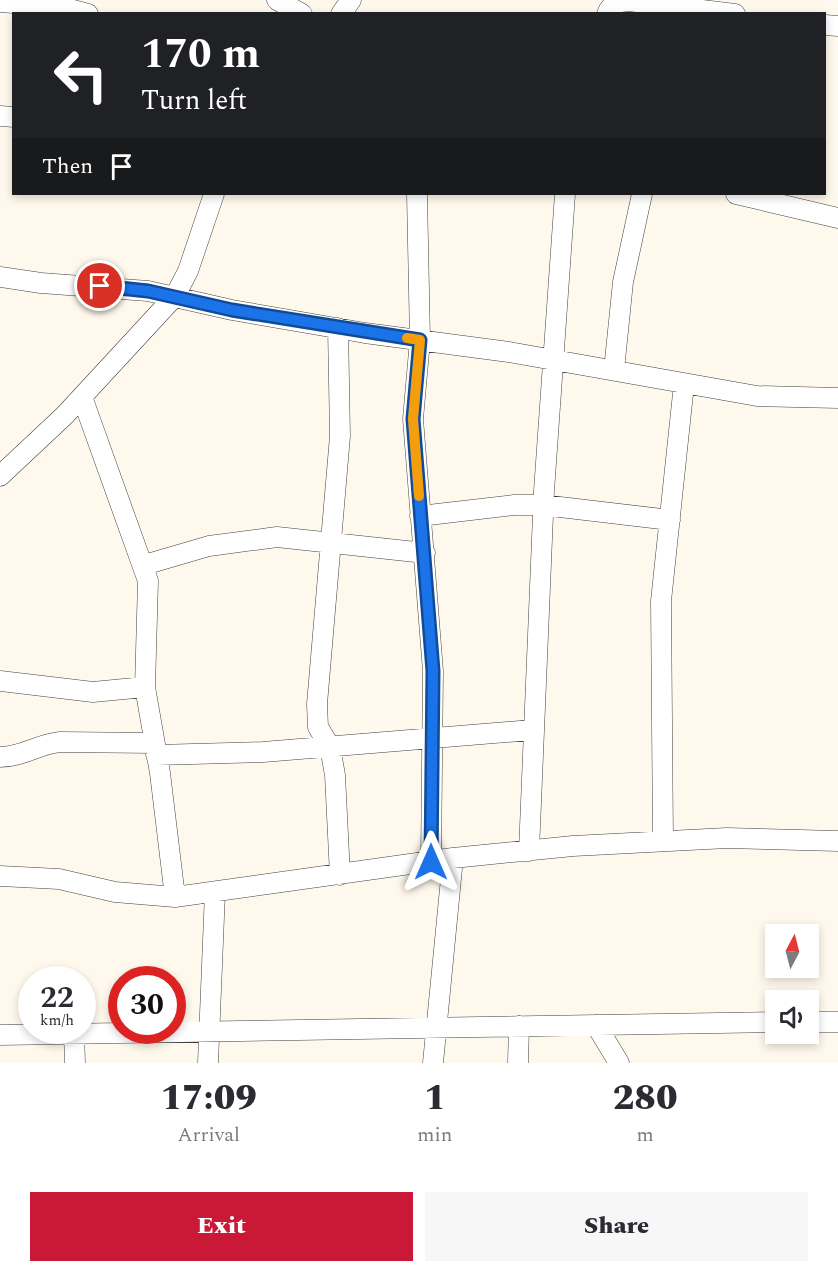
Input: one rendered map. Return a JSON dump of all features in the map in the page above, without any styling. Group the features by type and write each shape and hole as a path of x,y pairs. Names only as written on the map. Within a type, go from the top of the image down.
{"street":[{"path":"277,0 298,12"},
{"path":"607,12 609,7 617,2 629,1 719,12"},
{"path":"0,2 62,7 81,12"},
{"path":"1,474 82,397 175,296 188,271 214,195"},
{"path":"417,195 420,340 413,419 433,671 431,862"},
{"path":"529,851 532,730 543,505 565,195"},
{"path":"614,370 623,282 642,195"},
{"path":"740,195 838,218"},
{"path":"0,277 40,283 120,287 175,296 232,310 555,360 758,396 838,398"},
{"path":"338,328 340,436 316,704 318,727 330,747 337,794 340,875"},
{"path":"663,841 661,613 684,384"},
{"path":"82,397 148,581 145,687 175,897"},
{"path":"420,516 514,505 543,505 670,520"},
{"path":"144,565 209,546 277,537 425,553"},
{"path":"0,681 93,692 145,687"},
{"path":"0,757 28,754 49,743 60,742 155,749 330,747 532,730"},
{"path":"0,876 59,879 115,892 175,897 453,858 529,851 663,841 770,837 838,841"},
{"path":"433,1063 434,1029 453,858"},
{"path":"208,1063 215,892"},
{"path":"96,1034 765,1022"},
{"path":"819,1022 838,1022"},
{"path":"596,1024 619,1063"},
{"path":"518,1063 519,1026"},
{"path":"0,1035 18,1035"},
{"path":"75,1044 75,1063"}],"slow traffic":[{"path":"407,338 420,340 413,419 419,496"}],"route":[{"path":"100,286 148,291 232,310 420,340 413,419 433,671 431,862"}]}
